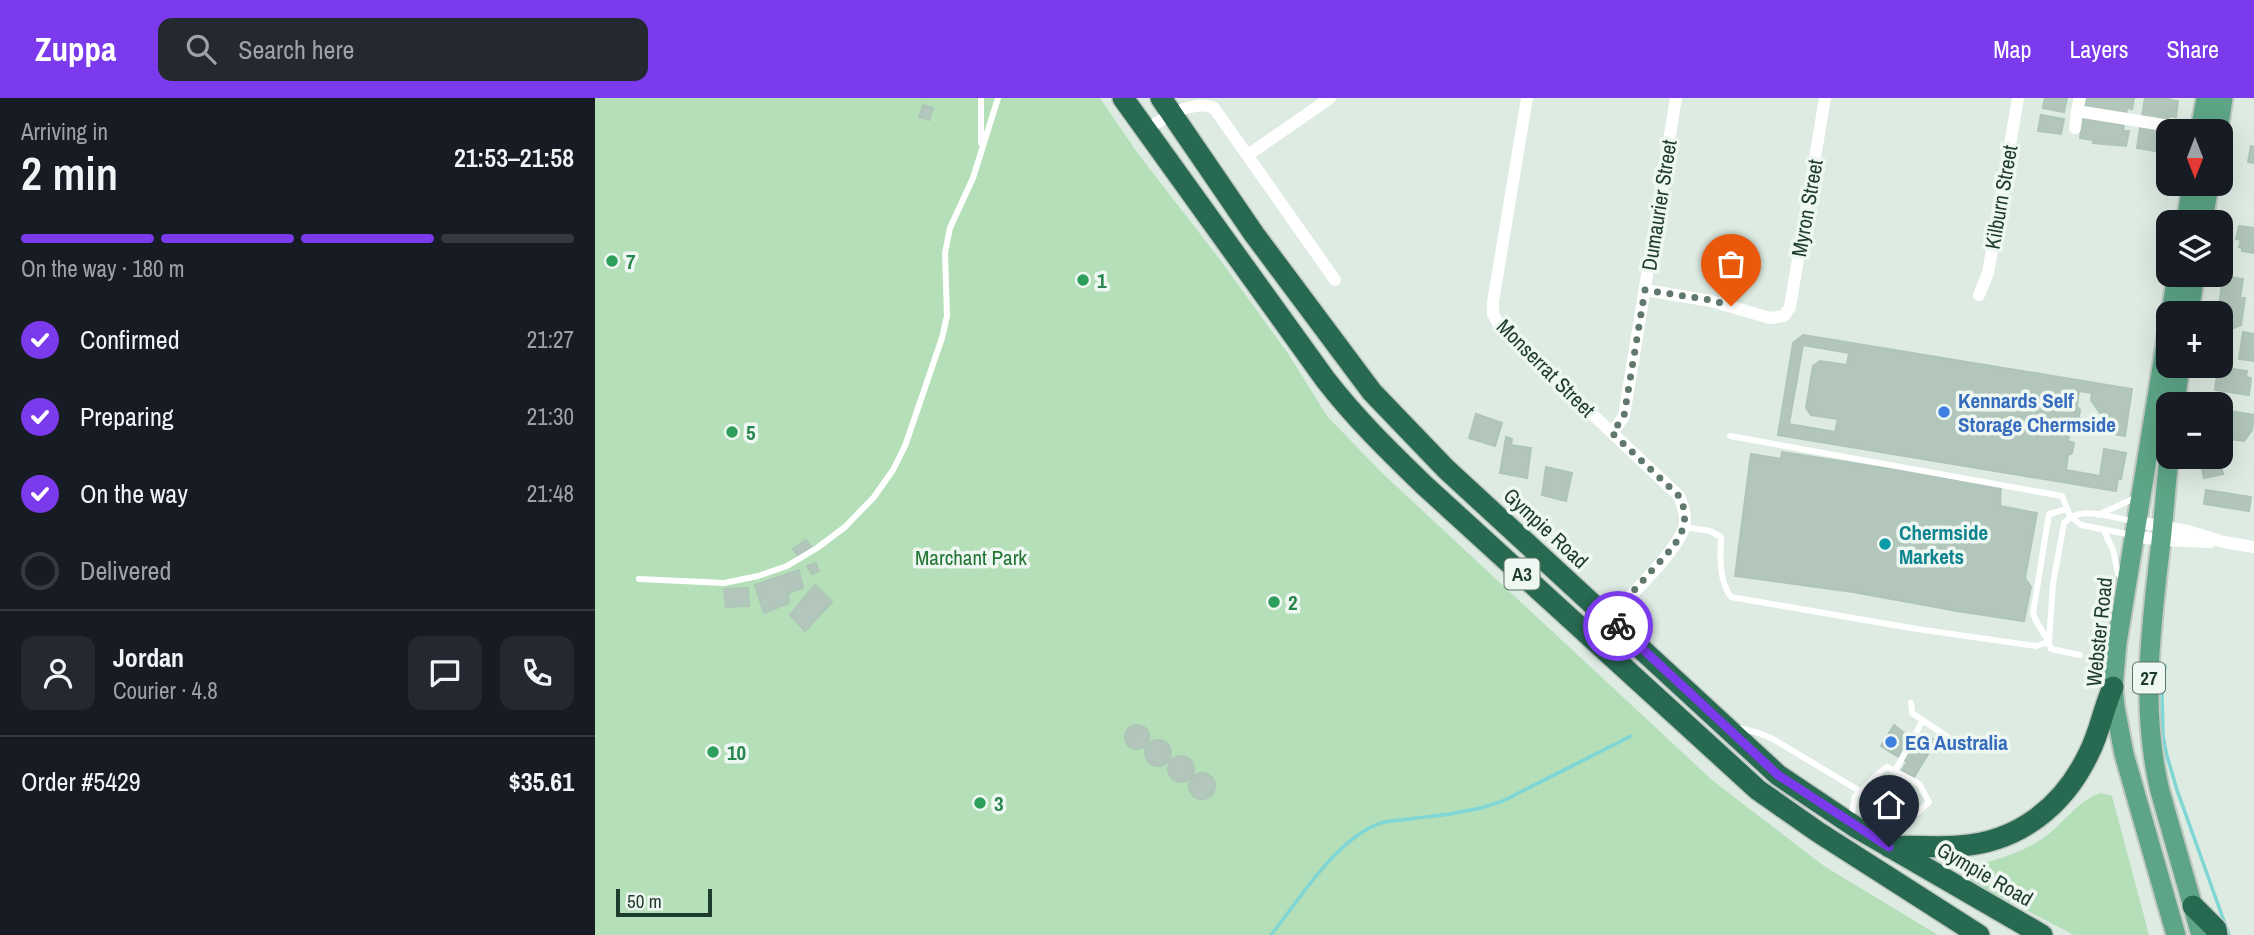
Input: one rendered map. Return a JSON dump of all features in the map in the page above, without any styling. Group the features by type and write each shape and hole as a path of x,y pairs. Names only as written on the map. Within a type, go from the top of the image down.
{"highway":[{"name":"A3","path":"1123,98 1348,408 1424,485 1758,790 1818,832 1979,935"},
{"name":"Gympie Road","path":"1166,106 1254,234 1372,392 1446,469 1778,775 1889,847 2042,935"},
{"path":"1889,847 1969,845 2005,836 2031,822 2068,791 2080,772 2091,751 2113,687"},
{"path":"2193,906 2216,929 2217,935"}],"main road":[{"path":"2202,119 2206,98"},
{"path":"2220,119 2223,98"},
{"name":"Webster Road","path":"2160,378 2126,586 2113,687 2125,754 2176,935"},
{"name":"27","path":"2168,469 2149,660 2149,724 2157,780 2201,935"}],"street":[{"path":"1248,156 1330,98"},
{"name":"Monserrat Street","path":"1527,98 1493,314 1500,327 1679,496 1685,511 1684,527"},
{"name":"Dumaurier Street","path":"1612,433 1624,416 1676,98"},
{"name":"Myron Street","path":"1645,290 1711,300 1770,318 1784,316 1790,307 1825,98"},
{"name":"Kilburn Street","path":"1979,295 1988,273 2018,98"},
{"path":"1146,130 1166,106 1198,103 1214,108 1335,280"},
{"path":"2075,128 2078,104 2156,123"},
{"path":"1609,618 1674,546 1684,527"},
{"path":"2136,529 2254,547"}],"lane":[{"path":"981,98 981,149"},
{"path":"639,579 724,583 777,570 817,548 845,527 874,497 893,470 905,446 942,338 947,316 945,253 950,228 973,178 998,98"},
{"path":"1730,436 2062,496 2069,512 2081,525 2103,529 2136,529"},
{"path":"2098,515 2141,494"},
{"path":"2069,512 2064,523 2053,584 2049,642 2051,649 2080,655"},
{"path":"2049,642 2038,627 2033,613 2049,514 2081,512 2098,515 2136,529"},
{"path":"1684,527 1710,531 1721,537 1723,579 1731,597 1987,640 2036,646 2049,642"},
{"path":"2103,529 2113,550 2118,574 2126,586"},
{"path":"1911,703 1912,713 1963,748"},
{"path":"1718,720 1773,740 1861,792 1898,814 1917,813 1929,802 1919,784 1887,766 1875,774 1861,792 1855,796 1847,821"},
{"path":"1895,771 1923,720"}],"green space":[{"name":"Marchant Park","path":"595,98 1100,98 1136,151 1289,355 1327,416 1381,472 1712,780 1824,866 1938,935 595,935"},
{"path":"2101,793 2112,796 2149,935 2074,935 1966,879 1961,872 1964,868 1986,863 2036,843 2085,801"}],"building":[{"path":"2045,98 2067,98 2064,112 2043,108"},
{"path":"2086,98 2134,98 2132,109 2127,108 2126,114 2085,107"},
{"path":"2145,98 2170,98 2178,101 2176,117 2162,119 2142,116"},
{"path":"923,105 933,108 929,120 919,117"},
{"path":"2041,115 2064,119 2061,134 2038,131"},
{"path":"2083,118 2124,125 2123,131 2129,131 2126,146 2093,143 2093,140 2080,138"},
{"path":"2140,128 2156,131 2156,151 2137,148"},
{"path":"2251,146 2254,147 2254,163 2248,162"},
{"path":"2239,226 2254,228 2254,253 2242,251 2239,247 2241,240 2236,239"},
{"path":"2233,278 2243,279 2240,298 2245,298 2241,325 2233,328 2233,301 2220,301 2222,287 2233,287"},
{"path":"2243,332 2254,334 2254,361 2239,359"},
{"name":"Kennards Self Storage Chermside","path":"1803,335 2132,389 2125,436 2109,433 2110,424 2091,400 2092,393 2079,391 2077,428 2070,427 2068,441 2074,443 2072,453 2068,455 2066,470 2100,476 2104,449 2126,453 2116,491 1778,435 1793,343","holes":["1803,345 1849,353 1847,365 1820,361 1813,366 1806,408 1811,415 1838,419 1835,432 1789,424"]},
{"path":"2233,369 2247,371 2246,377 2251,378 2249,395 2215,390 2217,378 2233,378"},
{"path":"2233,412 2254,415 2252,430 2244,441 2233,440"},
{"path":"1476,414 1502,423 1495,446 1469,438"},
{"path":"1506,437 1512,439 1511,445 1531,448 1527,478 1500,473"},
{"name":"Chermside Markets","path":"1782,452 2001,486 2000,506 2037,513 2025,578 2031,587 2024,621 1853,592 1735,576 1751,454 1781,459"},
{"path":"1546,467 1572,473 1566,501 1542,495"},
{"path":"2202,469 2222,469 2223,474 2204,478"},
{"path":"2206,490 2251,497 2249,511 2204,504"},
{"path":"806,540 811,547 798,556 793,549"},
{"path":"816,563 819,571 812,574 807,566"},
{"path":"799,570 803,588 788,593 789,603 764,613 755,585"},
{"path":"815,585 832,602 805,631 790,615"},
{"path":"748,588 749,606 726,607 724,589"},
{"path":"1137,725 1148,732 1149,737 1142,748 1137,749 1126,742 1125,737 1132,726"},
{"name":"EG Australia","path":"1894,725 1904,733 1892,753 1881,746"},
{"path":"1924,734 1936,741 1905,792 1893,784 1907,762 1892,753 1901,737 1916,746"},
{"path":"1158,740 1167,744 1171,753 1167,762 1158,766 1149,762 1145,753 1149,744"},
{"path":"1181,756 1190,760 1194,769 1190,778 1181,782 1172,778 1168,769 1172,760"},
{"path":"1202,773 1211,777 1215,786 1211,795 1202,799 1193,795 1189,786 1193,777"}],"waterway":[{"path":"2165,666 2162,695 2163,736 2167,756 2229,935"},
{"path":"1271,935 1321,870 1351,840 1367,829 1384,822 1450,814 1503,801 1631,736"}],"way so far":[{"path":"1618,626 1609,618 1674,546 1684,527 1685,511 1679,496 1612,433 1624,416 1645,290 1711,300 1731,306"}],"place":[{"name":"7","path":"612,261"},
{"name":"1","path":"1083,280"},
{"name":"Kennards Self Storage Chermside","path":"1944,412"},
{"name":"5","path":"732,432"},
{"name":"Chermside Markets","path":"1885,544"},
{"name":"2","path":"1274,602"},
{"name":"EG Australia","path":"1891,742"},
{"name":"10","path":"713,752"},
{"name":"3","path":"980,803"}],"route":[{"path":"1618,626 1778,775 1889,847"}]}
